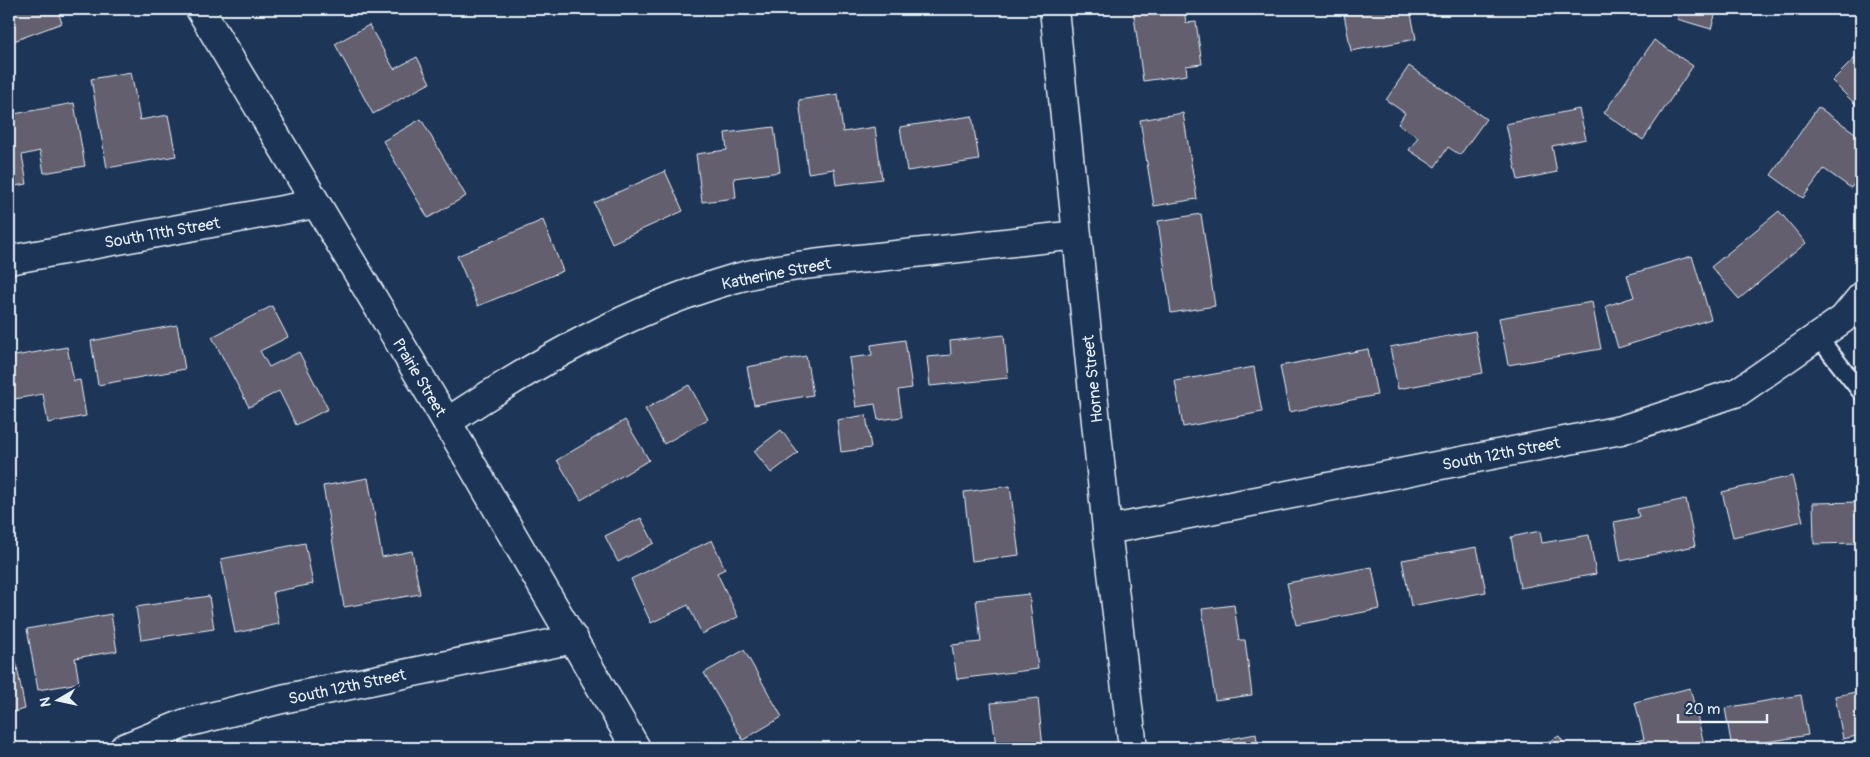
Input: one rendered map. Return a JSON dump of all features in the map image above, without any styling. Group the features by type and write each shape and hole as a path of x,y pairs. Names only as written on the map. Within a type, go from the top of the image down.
{"street":[{"name":"Prairie Street","path":"200,9 447,422 636,748"},
{"name":"Horne Street","path":"1054,9 1107,530 1133,748"},
{"name":"South 11th Street","path":"9,260 315,204"},
{"name":"Katherine Street","path":"447,422 556,355 613,325 642,311 734,279 798,266 1077,235"},
{"name":"South 12th Street","path":"1107,530 1621,430 1738,392 1843,319 1861,297"},
{"name":"South 12th Street","path":"124,748 186,723 282,699 574,639"}],"lane":[{"path":"1818,337 1861,392"}],"building":[{"path":"9,9 57,9 62,23 11,42 9,36"},
{"path":"1133,9 1184,9 1186,23 1196,22 1202,64 1186,66 1187,75 1143,81"},
{"path":"1343,9 1410,9 1416,39 1351,51"},
{"path":"1680,9 1717,9 1711,29 1677,19"},
{"path":"369,25 394,69 417,57 430,83 373,114 335,44"},
{"path":"1654,40 1693,66 1643,140 1604,113"},
{"path":"1855,58 1861,64 1861,110 1832,81"},
{"path":"1409,66 1486,119 1460,155 1448,147 1435,167 1409,150 1418,137 1398,124 1405,113 1386,100"},
{"path":"131,72 140,120 168,115 176,156 107,168 91,79"},
{"path":"838,94 843,132 875,127 882,179 836,185 834,169 808,173 799,100"},
{"path":"74,103 85,166 44,173 40,151 22,155 27,184 9,187 9,115"},
{"path":"1818,107 1861,137 1861,173 1851,188 1824,169 1803,198 1771,175"},
{"path":"1579,109 1586,139 1552,146 1557,172 1518,180 1506,124"},
{"path":"1183,113 1197,199 1154,206 1140,120"},
{"path":"972,116 979,160 907,171 900,127"},
{"path":"421,119 466,196 428,218 383,141"},
{"path":"774,127 780,172 734,178 736,198 702,202 696,154 727,150 725,133"},
{"path":"665,171 683,211 612,243 594,203"},
{"path":"1779,211 1806,243 1739,299 1711,267"},
{"path":"1201,214 1215,306 1171,313 1158,221"},
{"path":"543,220 563,271 478,306 457,256"},
{"path":"1692,256 1711,319 1618,348 1606,306 1634,297 1627,275"},
{"path":"1592,302 1601,349 1508,365 1499,318"},
{"path":"272,306 288,337 260,351 269,367 299,352 328,409 296,425 279,391 249,407 212,337"},
{"path":"177,325 185,369 98,385 91,341"},
{"path":"1475,331 1483,373 1398,389 1390,347"},
{"path":"1004,335 1008,378 930,386 927,357 951,355 950,341"},
{"path":"905,340 912,388 898,390 902,417 878,420 875,404 856,407 849,358 872,355 871,345"},
{"path":"67,347 74,381 80,380 86,416 48,423 43,394 9,400 9,357"},
{"path":"1368,349 1377,395 1289,412 1280,366"},
{"path":"806,356 813,395 754,405 747,367"},
{"path":"1254,367 1262,412 1183,427 1175,381"},
{"path":"689,385 708,419 664,444 645,409"},
{"path":"866,415 871,448 841,452 837,420"},
{"path":"625,420 649,460 581,500 557,460"},
{"path":"781,430 798,453 771,473 754,451"},
{"path":"1792,476 1803,521 1733,537 1722,492"},
{"path":"368,478 382,557 412,551 420,594 344,607 323,486"},
{"path":"1010,486 1019,555 972,561 964,492"},
{"path":"1686,499 1695,546 1621,561 1614,522 1639,517 1637,509"},
{"path":"1861,502 1861,557 1858,558 1858,543 1814,544 1813,503"},
{"path":"641,518 654,543 618,562 605,536"},
{"path":"1540,531 1542,543 1589,535 1596,574 1520,588 1511,537"},
{"path":"712,540 725,569 717,573 738,617 702,634 688,605 651,623 631,579"},
{"path":"305,543 313,584 273,592 279,624 235,633 221,559"},
{"path":"1477,547 1486,592 1411,606 1402,560"},
{"path":"1372,567 1380,609 1296,625 1287,583"},
{"path":"1029,594 1038,669 957,679 952,645 981,642 976,600"},
{"path":"209,596 214,629 141,640 136,607"},
{"path":"1234,605 1239,640 1245,640 1252,695 1215,700 1202,609"},
{"path":"111,614 117,651 75,658 79,683 38,690 27,629"},
{"path":"744,650 782,717 743,740 704,673"},
{"path":"14,651 25,709 9,713 9,652"},
{"path":"1690,688 1705,748 1609,748 1644,739 1635,702"},
{"path":"1861,691 1861,735 1843,739 1835,696"},
{"path":"1801,695 1808,735 1732,748 1725,708"},
{"path":"1038,698 1043,748 996,748 991,703"},
{"path":"1256,734 1258,748 1214,748 1213,742"},
{"path":"1559,736 1567,748 1537,748"}]}
